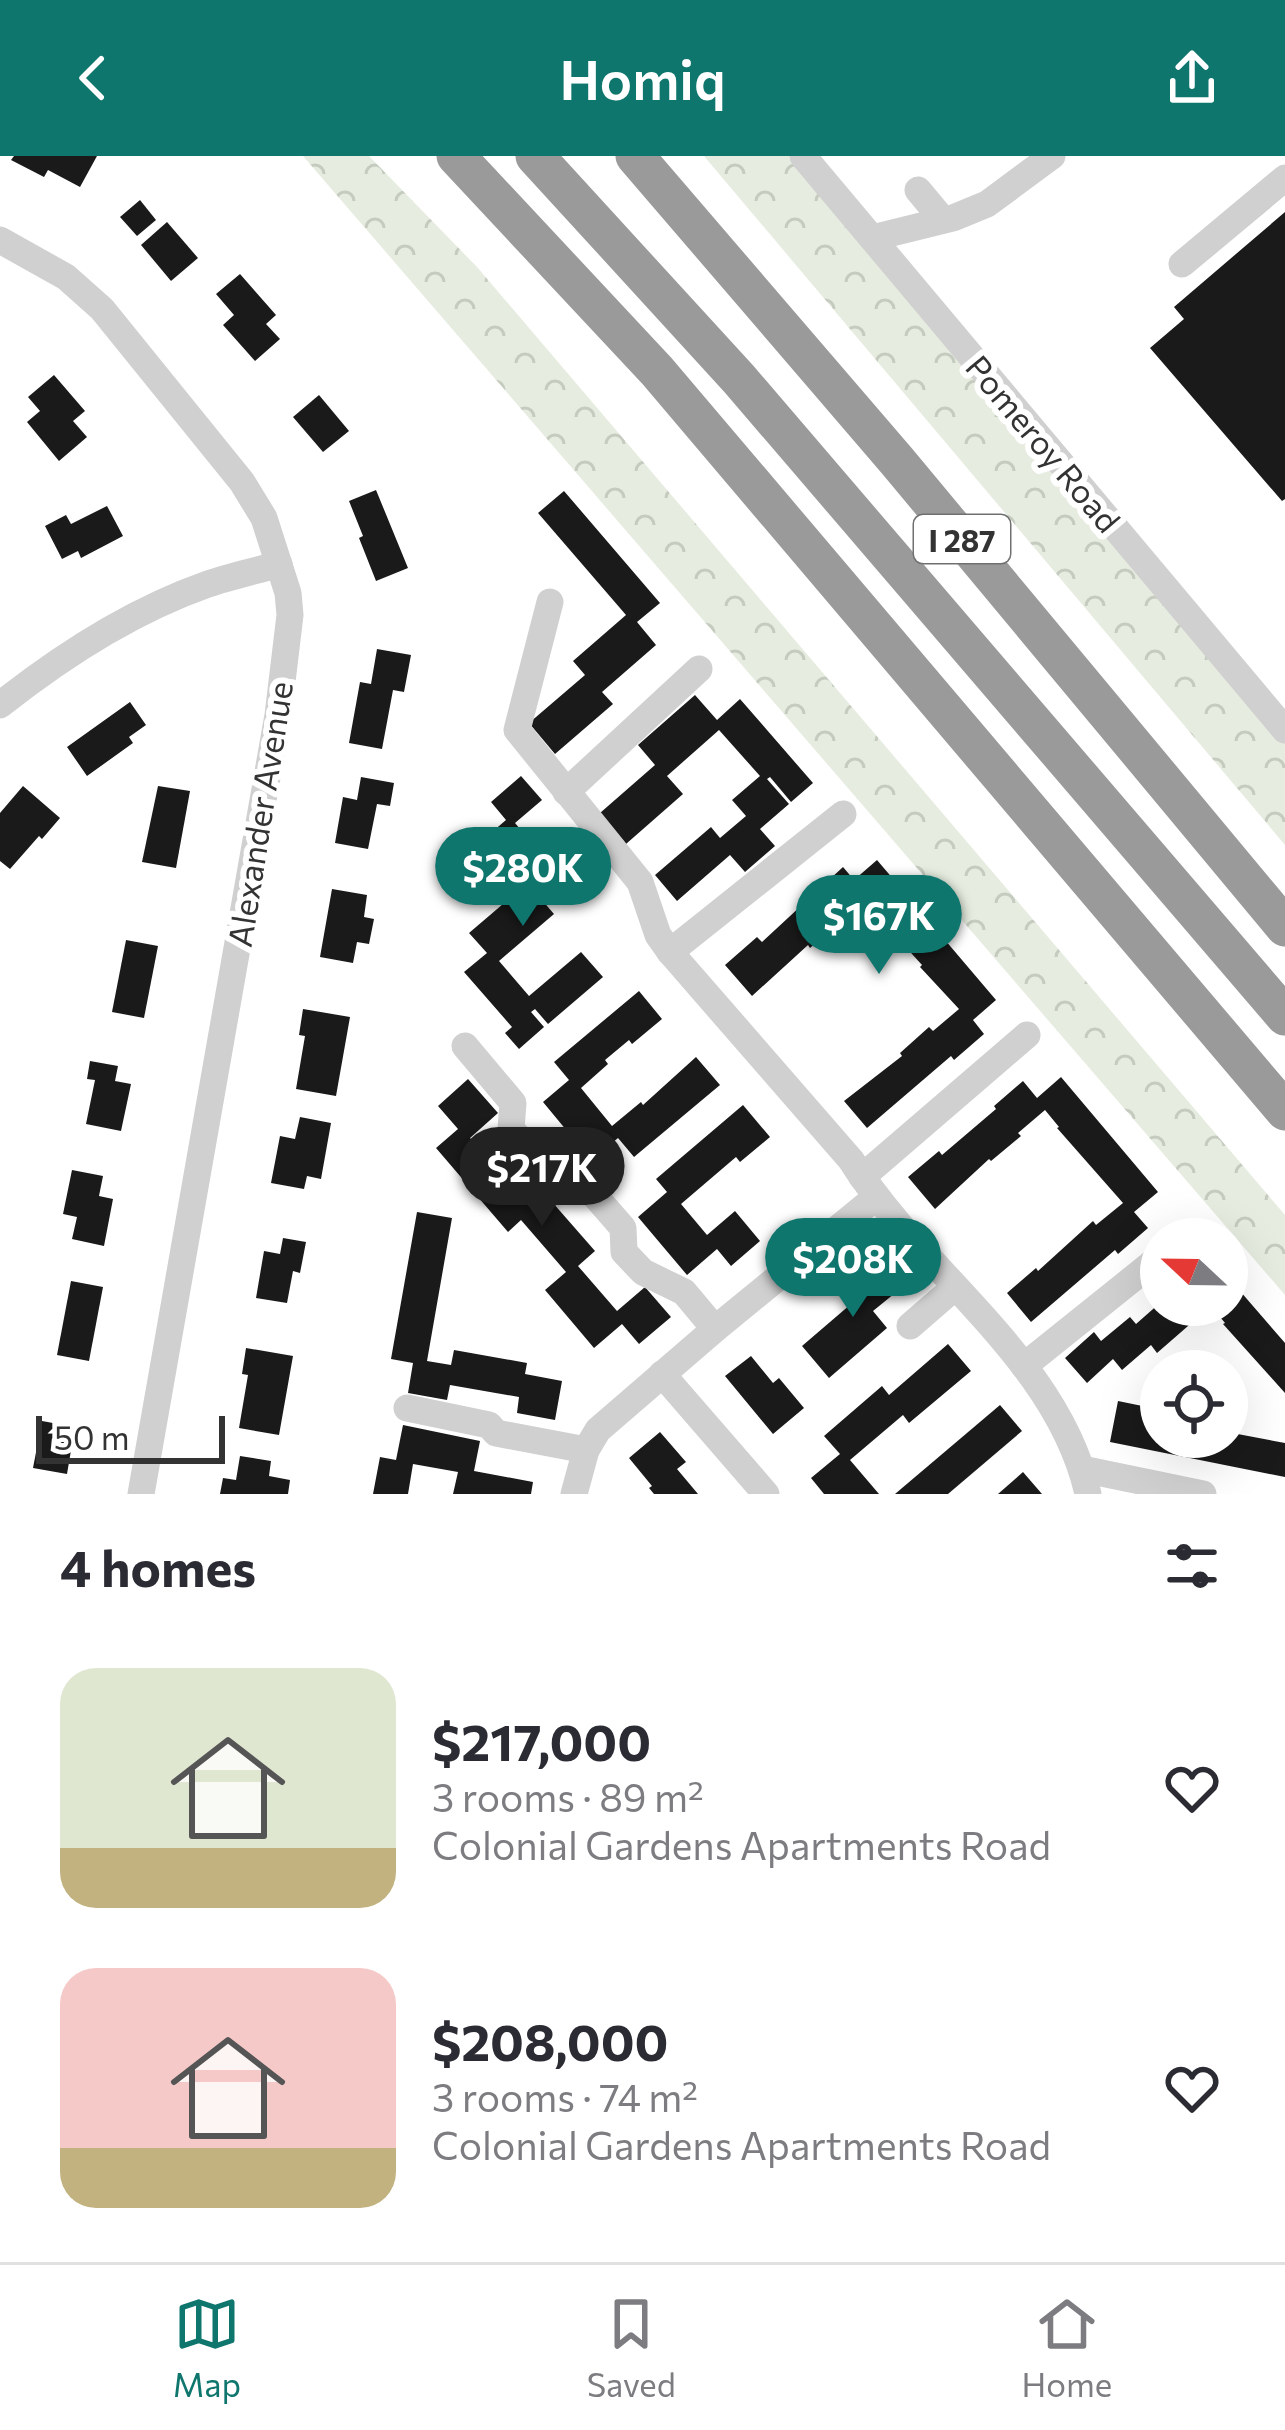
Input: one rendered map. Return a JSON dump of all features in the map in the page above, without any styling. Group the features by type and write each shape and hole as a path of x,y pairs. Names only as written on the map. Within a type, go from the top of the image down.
{"highway":[{"path":"456,156 657,371 1285,1111"},
{"path":"535,156 739,379 1285,1016"},
{"name":"I 287","path":"634,156 912,478 1285,927"}],"street":[{"name":"Pomeroy Road","path":"803,156 1285,730"},
{"path":"872,238 987,204 1052,156"},
{"path":"1182,264 1285,178"},
{"path":"918,190 944,220"},
{"name":"Alexander Avenue","path":"0,240 66,277 102,309 242,482 265,518 288,593 290,615 278,715 141,1494"},
{"path":"0,706 94,638 155,606 210,583 280,564"},
{"path":"550,602 517,730 640,882 658,935 670,952 1024,1366 1052,1406 1085,1482 1203,1494"},
{"path":"566,792 699,669"},
{"path":"670,952 843,814"},
{"path":"574,1494 586,1450 598,1430 715,1329 1027,1035"},
{"path":"465,1046 514,1103 511,1129 546,1169 582,1180 623,1228 624,1252 643,1273 684,1292 715,1329"},
{"path":"1024,1366 1140,1273"},
{"path":"910,1326 955,1287"},
{"path":"662,1374 766,1494"},
{"path":"407,1408 489,1425 496,1433 586,1450"}],"green space":[{"path":"303,156 369,156 477,267 1285,1215 1285,1295 1248,1252 1248,1218 1219,1218"},
{"path":"704,156 792,156 1285,725 1285,845"}],"building":[{"path":"14,156 97,156 80,187 48,170 44,177 11,160"},
{"path":"140,200 156,220 137,236 120,217"},
{"path":"1285,212 1282,501 1150,348 1184,319 1174,307"},
{"path":"167,222 198,258 171,281 141,245"},
{"path":"240,274 276,315 266,324 280,339 255,361 223,325 234,315 216,294"},
{"path":"54,375 85,411 73,421 87,437 59,461 27,422 40,411 28,397"},
{"path":"319,395 349,431 323,452 293,417"},
{"path":"376,490 408,568 376,581 349,501"},
{"path":"564,491 660,603 637,622 656,645 602,692 613,704 555,754 529,723 585,675 573,661 626,615 538,513"},
{"path":"107,506 123,536 81,558 78,551 62,559 45,526 66,515 71,524"},
{"path":"377,649 411,655 404,692 393,690 382,749 349,743 360,682 371,684"},
{"path":"695,695 717,720 740,699 813,783 791,802 767,779 789,804 760,829 775,846 745,872 730,855 677,901 655,875 711,827 720,838 746,816 732,800 760,776 719,730 667,776 683,794 626,844 600,813 655,765 638,745"},
{"path":"130,702 146,725 129,737 133,743 87,776 67,747"},
{"path":"521,776 542,800 515,823 557,873 535,892 554,914 499,961 529,996 581,952 603,977 548,1024 535,1009 531,1012 544,1027 519,1049 505,1033 512,1027 464,972 487,953 469,933 524,886 484,839 506,820 491,802"},
{"path":"361,777 394,783 390,806 377,804 368,849 335,843 343,797 357,800"},
{"path":"23,786 60,818 10,869 0,861 0,813"},
{"path":"158,786 190,791 176,868 142,862"},
{"path":"877,860 996,1000 973,1020 984,1034 867,1128 844,1101 902,1056 929,1027 933,1031 959,1009 875,909 863,896 838,918 841,921 752,996 725,965 757,937 762,942 843,867 854,880"},
{"path":"332,889 367,895 364,917 374,919 369,944 357,942 353,963 320,957"},
{"path":"126,940 158,946 144,1018 112,1012"},
{"path":"639,991 662,1019 605,1060 608,1064 581,1088 612,1126 696,1057 720,1085 634,1157 618,1138 591,1160 543,1102 569,1080 554,1062"},
{"path":"303,1009 350,1017 336,1096 296,1089 305,1036 299,1035"},
{"path":"90,1061 118,1066 115,1081 131,1084 121,1131 86,1124 95,1080 87,1079"},
{"path":"1061,1077 1158,1192 1134,1212 1140,1219 1140,1235 1118,1254 1115,1250 1031,1322 1007,1293 1093,1221 1096,1225 1123,1203 1045,1110 935,1209 908,1177 939,1151 942,1155 1023,1081 1037,1098"},
{"path":"468,1079 498,1113 470,1138 531,1208 546,1195 595,1251 578,1266 617,1311 645,1287 671,1317 639,1344 622,1324 594,1348 545,1290 566,1272 521,1220 508,1232 436,1148 458,1129 438,1106"},
{"path":"743,1105 770,1137 740,1162 736,1157 681,1204 707,1235 735,1211 760,1241 731,1266 717,1249 687,1275 638,1217 667,1192 656,1179"},
{"path":"300,1117 331,1123 321,1179 307,1176 304,1189 271,1183 280,1136 295,1139"},
{"path":"72,1170 103,1176 99,1196 113,1199 104,1246 72,1239 77,1217 63,1214"},
{"path":"417,1212 452,1218 427,1361 451,1365 454,1350 527,1363 525,1374 562,1381 555,1420 517,1413 519,1397 450,1385 447,1400 408,1393 413,1363 391,1359"},
{"path":"283,1238 306,1242 300,1273 293,1271 287,1303 256,1298 264,1251 280,1254"},
{"path":"872,1257 900,1289 873,1311 887,1328 829,1378 802,1346 858,1298 844,1281"},
{"path":"71,1281 103,1287 89,1361 57,1355"},
{"path":"1248,1300 1285,1343 1285,1393 1248,1350 1225,1326 1248,1326"},
{"path":"1130,1317 1136,1324 1140,1320 1140,1326 1188,1326 1160,1350 1151,1345 1140,1350 1122,1370 1113,1359 1087,1383 1065,1358 1094,1332 1101,1341"},
{"path":"948,1344 971,1371 909,1423 903,1415 850,1460 879,1494 824,1494 811,1478 840,1454 824,1436 882,1386 889,1395"},
{"path":"246,1348 293,1356 279,1435 239,1428 248,1375 242,1374"},
{"path":"751,1356 773,1383 779,1378 804,1408 773,1434 725,1376"},
{"path":"1118,1401 1140,1406 1140,1448 1110,1442"},
{"path":"1000,1405 1022,1431 948,1494 895,1494"},
{"path":"42,1421 75,1427 67,1474 33,1468"},
{"path":"403,1425 480,1441 474,1471 533,1482 531,1494 453,1494 458,1472 413,1464 408,1494 373,1494 380,1457 396,1460"},
{"path":"660,1432 686,1462 677,1469 698,1494 654,1494 629,1458"},
{"path":"1248,1436 1285,1443 1285,1477 1190,1458 1248,1458"},
{"path":"240,1456 271,1461 269,1476 290,1480 288,1494 220,1494 223,1478 236,1480"},
{"path":"1023,1472 1042,1494 998,1494"}]}
